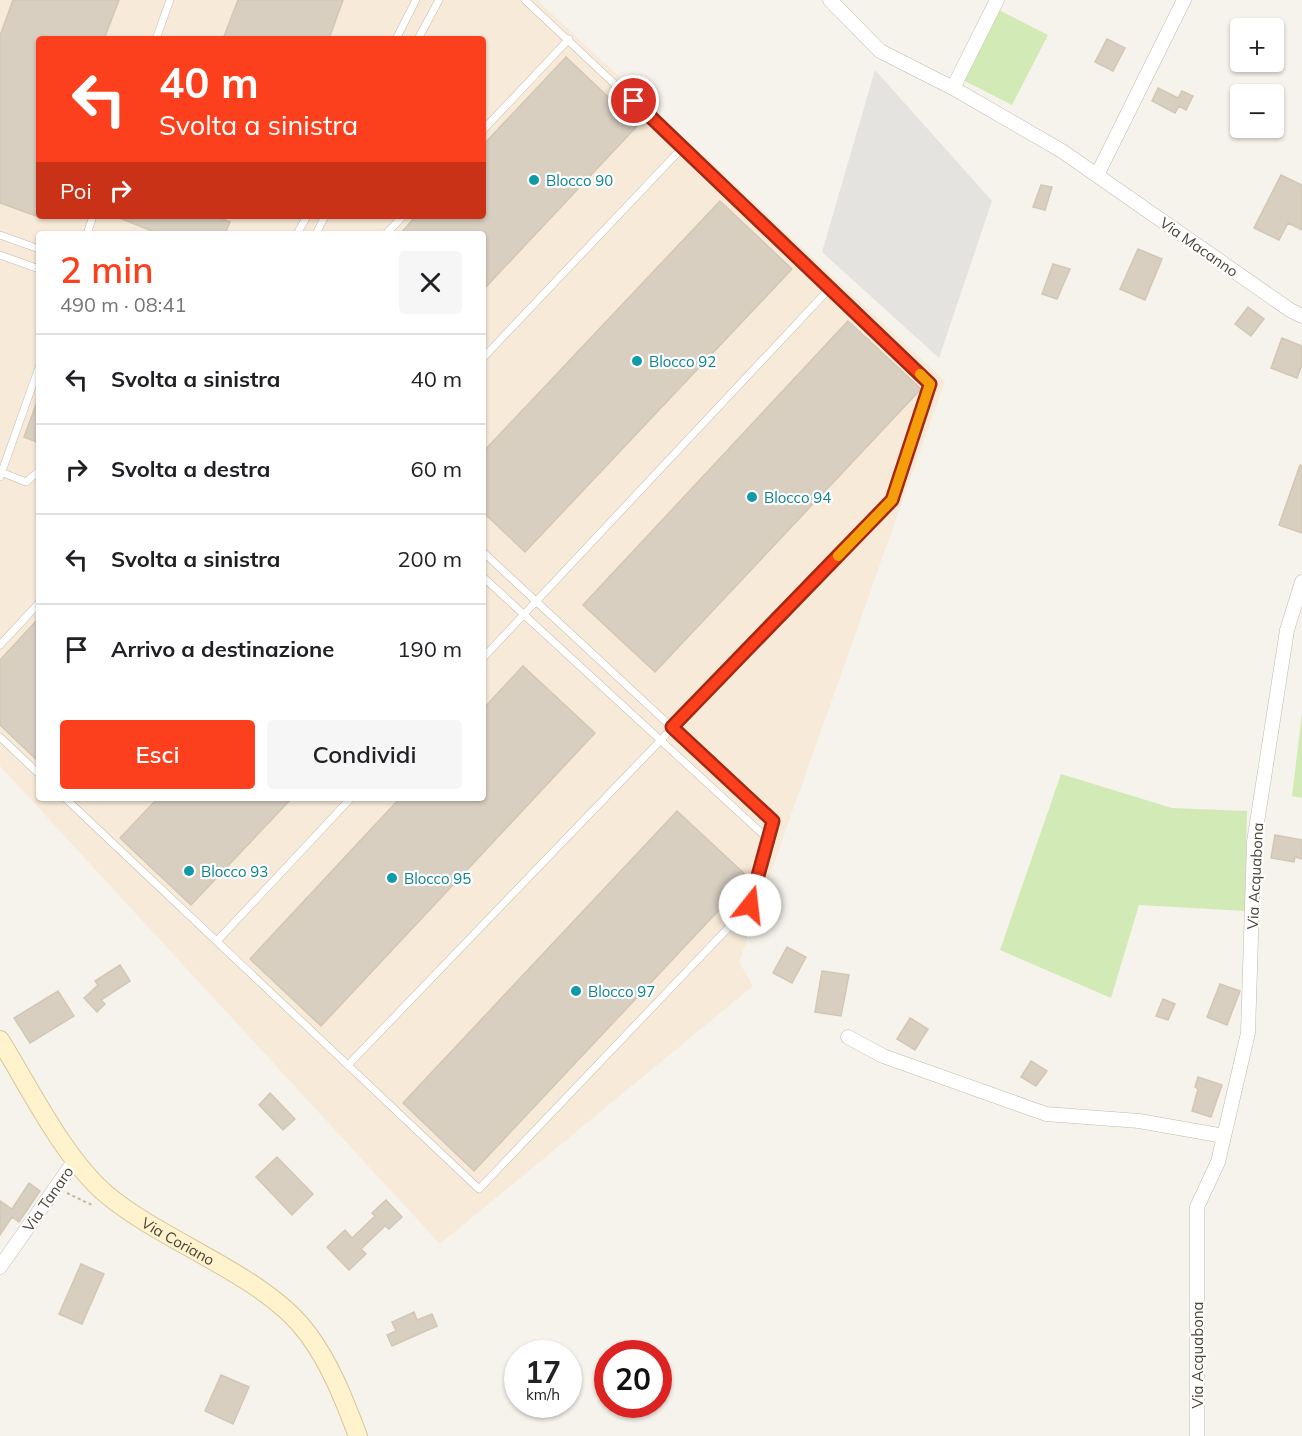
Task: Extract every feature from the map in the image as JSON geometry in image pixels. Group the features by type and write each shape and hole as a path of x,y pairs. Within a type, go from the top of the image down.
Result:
{"main road":[{"name":"Via Coriano","path":"0,1040 75,1160 104,1192 140,1220 264,1292 307,1332 337,1381 358,1436"}],"street":[{"name":"Via Macanno","path":"831,0 880,51 953,88 1062,151 1290,310 1302,316"},
{"path":"953,88 997,0"},
{"path":"1097,176 1184,0"},
{"name":"Via Acquabona","path":"1197,1436 1197,1207 1218,1162 1248,1033 1254,842 1287,630 1302,582"},
{"path":"848,1036 883,1056 1047,1114 1139,1121 1224,1136"},
{"name":"Via Tanaro","path":"0,1266 75,1160"}],"lane":[{"path":"157,36 170,0"},
{"path":"398,36 416,0"},
{"path":"420,36 439,0"},
{"path":"348,1065 892,500 930,384 831,287 525,0"},
{"path":"486,127 568,39"},
{"path":"486,355 682,147"},
{"path":"389,231 400,219"},
{"path":"0,235 36,248"},
{"path":"0,255 36,268"},
{"path":"486,655 831,287"},
{"path":"36,376 1,475 26,483 36,474"},
{"path":"69,801 479,1189 750,905 773,821 486,555"},
{"path":"486,580 768,839"},
{"path":"0,645 36,606"},
{"path":"0,737 36,771"},
{"path":"217,941 348,801"}],"shaded area":[{"path":"0,0 537,0 945,381 739,962 753,986 440,1244 0,766"},
{"path":"875,70 992,201 939,358 822,252"}],"green space":[{"path":"999,10 1048,35 1012,105 963,80"},
{"path":"1302,713 1302,798 1292,796"},
{"path":"1061,774 1172,808 1247,811 1245,911 1139,905 1111,998 1000,950"}],"building":[{"path":"13,0 119,0 105,36 36,36 36,216 0,203 0,36"},
{"path":"238,0 343,0 330,36 224,36"},
{"path":"1107,39 1125,48 1113,71 1095,62"},
{"name":"Blocco 90","path":"566,57 638,125 486,287 486,231 403,231 413,219 486,219 486,142"},
{"path":"1158,88 1178,98 1182,91 1193,96 1186,110 1179,106 1175,113 1152,101"},
{"path":"1281,175 1302,185 1302,230 1288,223 1279,240 1254,228"},
{"path":"1041,185 1052,187 1045,210 1033,207"},
{"name":"Blocco 92","path":"720,201 792,269 525,552 486,515 486,449"},
{"path":"122,219 222,219 230,222 226,231 152,231"},
{"path":"1138,249 1162,259 1145,300 1120,289"},
{"path":"1053,264 1070,269 1057,299 1042,294"},
{"path":"1248,307 1264,319 1251,336 1235,324"},
{"name":"Blocco 94","path":"848,321 921,389 655,672 583,605"},
{"path":"1282,338 1302,346 1302,365 1297,378 1271,368"},
{"path":"36,404 36,442 24,437"},
{"path":"1300,465 1302,466 1302,533 1279,525"},
{"path":"36,621 36,759 0,725 0,660"},
{"name":"Blocco 95","path":"523,666 595,733 321,1026 250,959 397,801 486,801 486,706"},
{"name":"Blocco 93","path":"155,801 289,801 191,905 120,838"},
{"name":"Blocco 97","path":"677,811 749,878 474,1171 403,1103"},
{"path":"1275,835 1302,840 1302,859 1295,857 1294,862 1271,858"},
{"path":"787,947 806,957 792,983 773,973"},
{"path":"120,965 130,981 101,1000 105,1004 97,1012 84,998 98,985 95,981"},
{"path":"822,971 849,975 841,1016 815,1012"},
{"path":"1220,984 1240,991 1227,1025 1207,1017"},
{"path":"58,991 74,1016 30,1043 14,1018"},
{"path":"1163,999 1175,1004 1168,1020 1156,1016"},
{"path":"910,1018 928,1029 915,1050 897,1039"},
{"path":"1031,1061 1047,1071 1036,1086 1021,1077"},
{"path":"1198,1077 1222,1085 1211,1117 1192,1111 1198,1089 1195,1087"},
{"path":"270,1093 295,1119 283,1130 259,1105"},
{"path":"277,1157 313,1194 292,1215 256,1177"},
{"path":"29,1183 40,1191 19,1222 12,1217 0,1235 0,1201 12,1209"},
{"path":"386,1200 402,1217 389,1229 385,1226 361,1249 366,1254 349,1270 327,1247 345,1230 352,1238 375,1216 372,1213"},
{"path":"81,1264 104,1274 82,1324 59,1314"},
{"path":"414,1312 417,1320 432,1314 437,1326 392,1346 387,1335 396,1331 392,1322"},
{"path":"221,1375 249,1387 233,1424 205,1411"}],"slow traffic":[{"path":"838,556 892,500 930,384 920,374"}],"place":[{"name":"Blocco 90","path":"534,180"},
{"name":"Blocco 92","path":"637,361"},
{"name":"Blocco 94","path":"752,497"},
{"name":"Blocco 93","path":"189,871"},
{"name":"Blocco 95","path":"392,878"},
{"name":"Blocco 97","path":"576,991"}],"route":[{"path":"634,101 930,384 892,500 672,727 773,821 750,905"}]}
